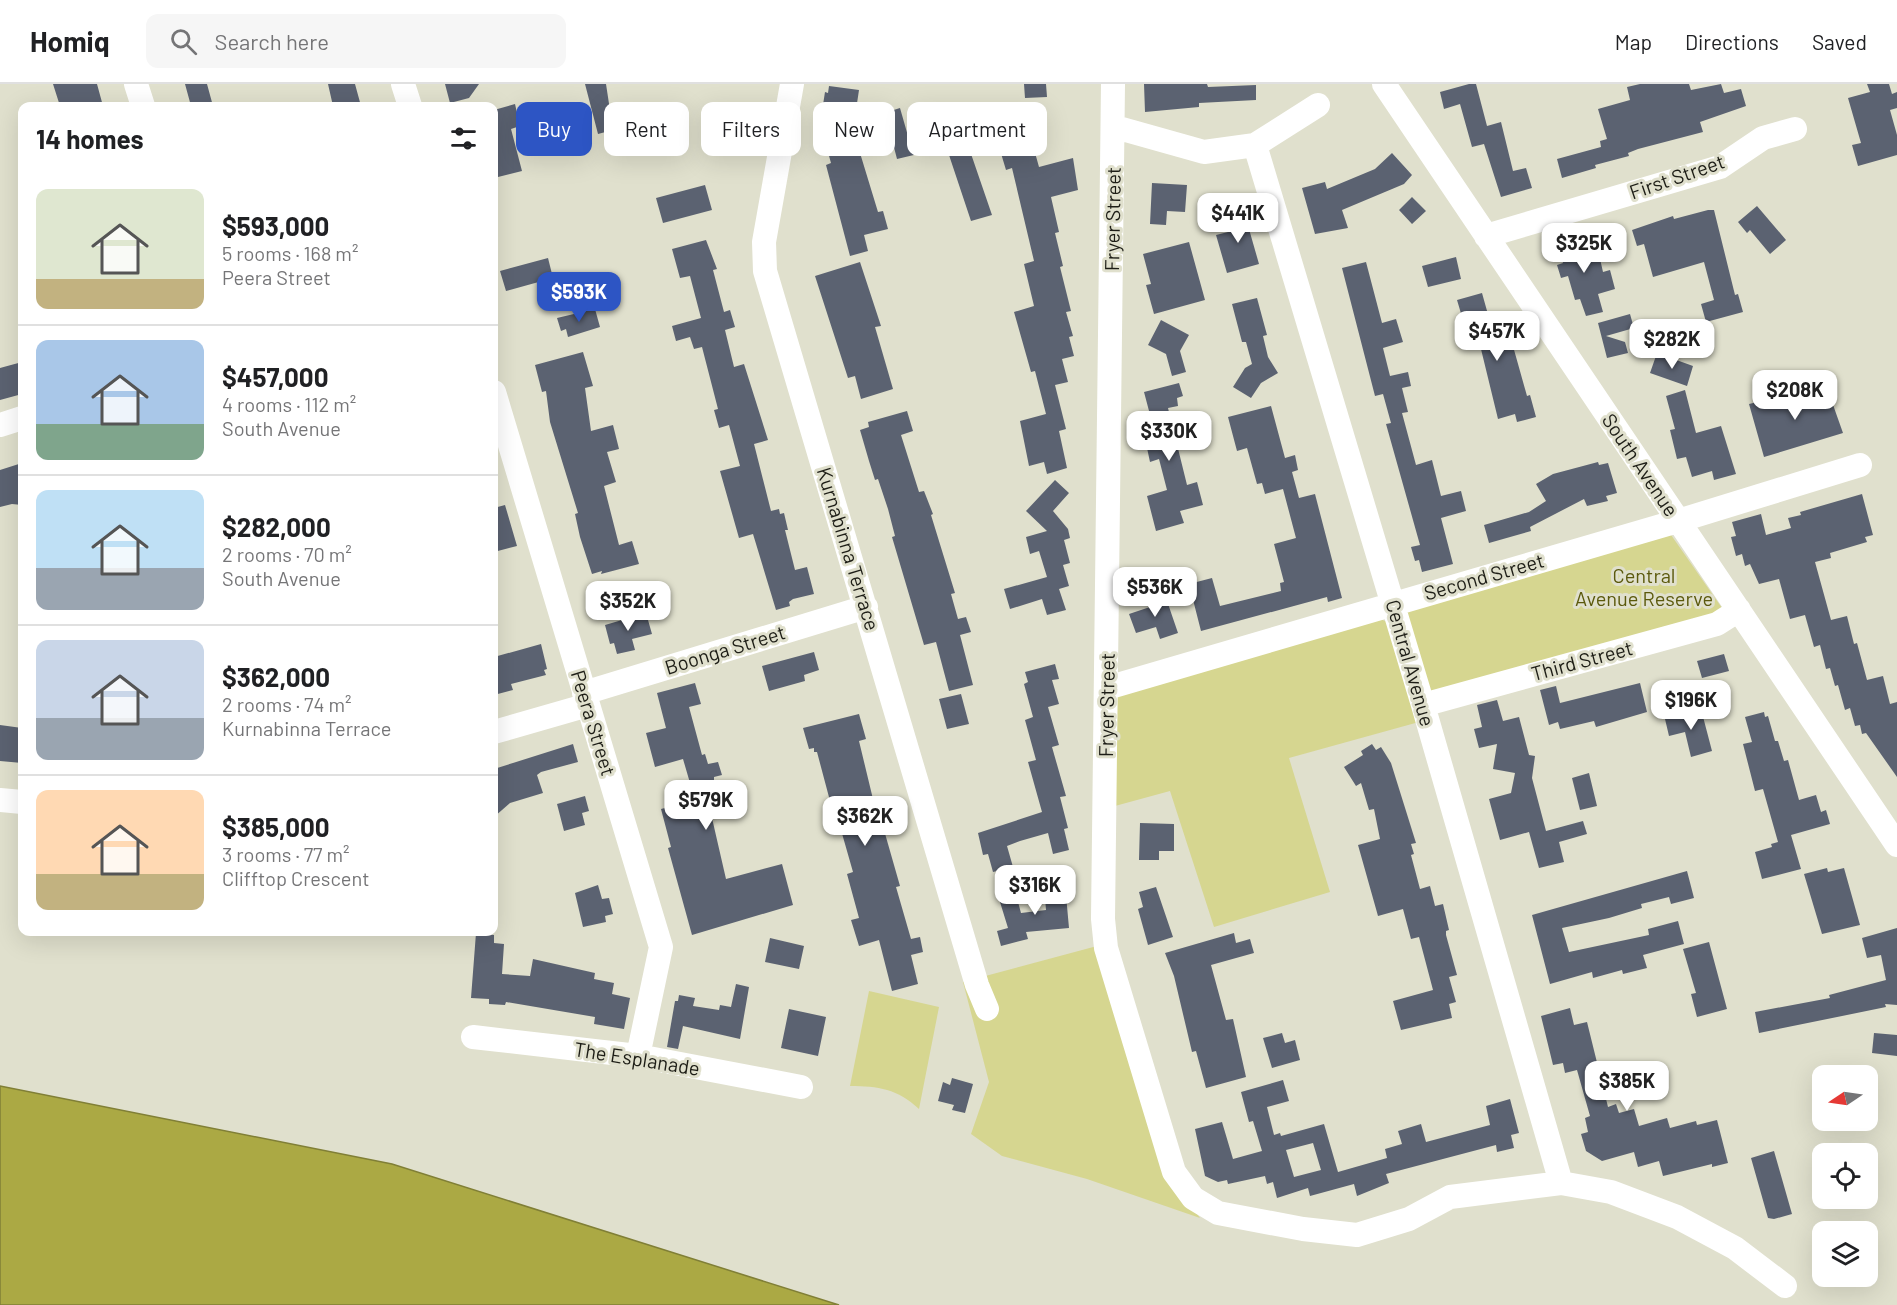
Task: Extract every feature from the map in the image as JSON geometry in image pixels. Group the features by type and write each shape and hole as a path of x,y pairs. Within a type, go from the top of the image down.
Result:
{"street":[{"path":"136,84 142,102"},
{"path":"403,84 409,102"},
{"name":"Kurnabinna Terrace","path":"792,84 762,256 790,364 866,607 977,985 987,1009"},
{"name":"Fryer Street","path":"1113,84 1103,919 1106,948 1174,1172 1192,1198 1218,1213 1303,1229 1357,1235 1409,1219 1450,1197 1561,1183 1611,1192 1677,1217 1735,1248 1785,1286"},
{"name":"South Avenue","path":"1384,84 1897,845"},
{"path":"1114,127 1204,152 1255,145 1318,105"},
{"name":"First Street","path":"1486,236 1720,166 1763,138 1795,129"},
{"name":"Central Avenue","path":"1255,145 1393,603 1561,1183"},
{"path":"0,425 18,419"},
{"name":"Peera Street","path":"498,421 503,458 586,699 661,947 638,1056"},
{"name":"Second Street","path":"1107,687 1678,521 1860,465"},
{"name":"Boonga Street","path":"498,731 586,699 866,607"},
{"name":"Third Street","path":"1423,705 1717,624 1739,610"},
{"path":"0,800 18,802"},
{"name":"The Esplanade","path":"472,1037 638,1056 801,1087"}],"green space":[{"name":"Central Avenue Reserve","path":"1669,532 1722,608 1708,618 1429,696 1405,609"},
{"path":"1377,618 1388,622 1419,722 1289,758 1330,892 1214,927 1170,791 1115,806 1115,695"},
{"path":"1097,946 1167,1173 1200,1218 1087,1179 1002,1156 971,1134 989,1082 963,982"},
{"path":"869,991 939,1007 919,1109 903,1097 887,1090 850,1086"}],"shaded area":[{"path":"0,1086 392,1164 839,1305 0,1305"}],"building":[{"path":"53,84 97,84 102,102 59,102"},
{"path":"185,84 207,84 212,102 190,102"},
{"path":"328,84 355,84 360,102 332,102"},
{"path":"445,84 479,84 469,98 450,102"},
{"path":"585,84 606,84 609,102 604,102 604,132 598,134 592,102 590,102"},
{"path":"1024,84 1046,84 1047,97 1025,98"},
{"path":"1144,84 1207,84 1208,87 1256,85 1256,100 1199,103 1199,107 1145,112"},
{"path":"1476,84 1487,126 1501,122 1513,171 1526,168 1532,188 1501,197 1484,144 1472,147 1460,104 1444,109 1440,92"},
{"path":"1640,84 1689,84 1691,90 1721,84 1724,93 1741,89 1746,106 1700,122 1703,132 1638,149 1628,153 1629,156 1595,165 1596,168 1562,178 1557,159 1601,147 1600,141 1607,139 1598,109 1630,100 1627,87"},
{"path":"1867,84 1889,84 1892,94 1897,92 1897,108 1890,110 1897,135 1897,155 1858,166 1852,145 1861,143 1848,98 1870,92"},
{"path":"829,86 859,90 857,102 823,102 825,92 828,93"},
{"path":"515,104 516,127 511,129 516,156 518,156 522,171 498,177 498,109"},
{"path":"900,108 907,132 907,156 910,156 897,159 895,151 895,110"},
{"path":"1392,153 1412,175 1404,184 1342,210 1348,228 1315,234 1302,188 1325,182 1327,189 1375,169"},
{"path":"829,156 861,156 878,212 883,211 888,229 864,235 868,251 850,256 826,165 831,163"},
{"path":"949,156 972,156 992,215 971,221"},
{"path":"1002,156 1036,156 1039,167 1073,158 1078,190 1051,197 1059,232 1055,233 1063,266 1060,267 1071,311 1066,312 1073,336 1069,337 1074,356 1062,359 1068,382 1055,385 1066,429 1059,431 1067,468 1047,474 1044,462 1029,466 1020,421 1046,414 1035,371 1031,372 1014,312 1034,306 1024,264 1034,261 1012,168 1006,170"},
{"path":"1152,183 1187,185 1185,212 1167,211 1166,225 1150,224"},
{"path":"705,185 712,210 663,223 656,198"},
{"path":"1412,197 1426,211 1412,224 1399,210"},
{"path":"1757,206 1786,240 1770,254 1750,230 1747,233 1738,222"},
{"path":"1243,208 1259,264 1227,273 1216,235 1240,229 1231,228 1227,212"},
{"path":"1714,210 1735,295 1738,294 1743,312 1706,322 1701,304 1714,300 1704,262 1653,277 1644,244 1637,246 1632,230 1673,216 1674,219"},
{"path":"1572,233 1574,241 1579,239 1583,254 1598,250 1603,272 1610,270 1615,289 1598,294 1603,312 1586,316 1580,299 1575,300 1568,276 1561,278 1557,265 1563,263 1556,237"},
{"path":"706,240 717,269 713,270 724,312 730,310 735,327 725,330 734,367 744,364 768,440 754,444 771,511 779,509 780,514 784,513 788,530 785,530 795,570 807,567 814,594 793,599 789,602 790,606 776,610 753,534 739,538 720,471 740,466 729,425 719,428 714,410 718,409 702,347 694,349 690,337 676,341 672,326 701,318 690,276 680,278 672,249"},
{"path":"1189,242 1205,300 1154,314 1146,285 1151,284 1143,254"},
{"path":"1456,257 1461,279 1428,287 1422,266"},
{"path":"548,258 553,278 506,291 500,271"},
{"path":"860,262 881,326 875,327 893,389 861,399 855,376 848,378 815,276"},
{"path":"1366,262 1382,323 1396,319 1403,342 1383,348 1390,376 1408,372 1411,386 1402,388 1408,412 1402,413 1416,465 1432,460 1441,496 1461,491 1466,511 1441,518 1453,564 1422,572 1419,560 1415,561 1411,547 1420,545 1386,424 1391,423 1383,394 1375,396 1342,268"},
{"path":"1482,293 1496,343 1511,339 1527,396 1530,395 1536,417 1517,422 1515,414 1498,419 1480,345 1471,347 1457,300"},
{"path":"1257,298 1267,335 1263,336 1268,357 1278,373 1261,383 1251,398 1233,387 1245,368 1252,364 1246,342 1242,342 1232,304"},
{"path":"595,309 600,327 568,337 566,329 561,331 557,318"},
{"path":"1630,314 1634,328 1606,336 1625,342 1628,353 1607,358 1598,323"},
{"path":"1161,320 1189,335 1180,351 1186,372 1172,376 1166,354 1148,345"},
{"path":"583,352 593,386 585,388 591,431 613,425 619,449 607,452 616,482 604,486 619,545 632,541 639,564 601,574 602,571 592,574 580,537 575,514 578,513 550,422 546,391 542,392 535,365"},
{"path":"1657,353 1693,366 1687,386 1650,373"},
{"path":"18,363 18,395 0,400 0,368"},
{"path":"1179,383 1183,396 1177,398 1178,406 1168,408 1187,485 1197,482 1203,505 1180,511 1184,523 1156,531 1147,496 1167,490 1159,459 1150,462 1147,448 1158,445 1144,392"},
{"path":"1826,385 1843,433 1764,457 1749,404 1792,394 1793,397"},
{"path":"1685,390 1696,433 1721,426 1736,474 1714,480 1712,471 1692,477 1686,457 1677,459 1670,430 1675,429 1666,396"},
{"path":"1271,406 1285,458 1295,455 1298,470 1292,472 1299,498 1315,494 1342,598 1328,602 1327,597 1201,631 1189,584 1212,578 1220,606 1281,591 1280,583 1284,582 1274,544 1296,538 1283,489 1265,494 1262,483 1257,484 1247,448 1237,451 1228,417"},
{"path":"907,411 913,431 901,435 919,492 924,491 933,514 931,515 955,593 951,594 958,619 966,617 971,632 960,635 973,685 949,691 936,642 924,645 892,537 895,536 888,509 878,479 875,480 860,430 869,427 868,422"},
{"path":"1598,462 1599,465 1608,463 1617,493 1606,496 1608,501 1587,506 1584,499 1530,527 1531,531 1489,543 1484,525 1529,512 1546,501 1536,484 1553,474"},
{"path":"18,464 18,505 0,507 0,470"},
{"path":"1055,480 1069,493 1053,511 1068,529 1070,538 1064,540 1070,563 1063,565 1069,586 1059,589 1066,610 1047,615 1042,599 1010,609 1004,589 1047,577 1039,551 1030,554 1026,537 1047,531 1026,511"},
{"path":"1862,494 1873,535 1865,537 1867,542 1830,553 1831,558 1815,562 1831,620 1847,616 1867,680 1883,676 1890,704 1897,702 1897,777 1866,733 1862,734 1860,725 1855,726 1850,708 1845,710 1838,685 1835,686 1830,668 1826,669 1820,645 1814,647 1805,615 1790,619 1779,579 1759,584 1750,564 1745,566 1742,554 1736,556 1731,537 1736,536 1732,522 1761,514 1766,535 1791,528 1788,518 1801,515 1800,512"},
{"path":"505,505 517,546 498,551 498,507"},
{"path":"600,585 643,590 641,607 598,602"},
{"path":"1165,595 1178,633 1160,639 1156,627 1136,633 1129,614 1150,607 1148,601"},
{"path":"646,613 652,634 632,639 635,650 617,654 614,643 610,644 605,625"},
{"path":"541,644 547,669 544,670 546,675 511,684 513,690 498,694 498,656"},
{"path":"814,652 819,670 804,675 805,681 769,691 762,666"},
{"path":"1724,654 1729,671 1702,678 1697,661"},
{"path":"1055,664 1059,679 1052,680 1059,704 1048,707 1059,745 1052,747 1066,796 1060,797 1068,828 1064,829 1069,850 1053,854 1048,833 1020,841 1007,846 1013,867 993,872 988,854 983,855 978,833 1042,812 1028,762 1036,760 1025,720 1033,717 1024,684 1028,682 1025,672"},
{"path":"695,683 701,704 689,707 702,755 705,754 708,764 718,762 722,775 714,777 714,790 706,792 726,879 782,864 793,905 692,935 668,848 671,847 661,809 695,800 683,759 655,767 646,733 666,728 657,693"},
{"path":"1640,683 1647,712 1596,727 1594,721 1560,729 1558,722 1549,725 1540,690 1556,686 1560,703"},
{"path":"961,694 969,724 947,729 939,699"},
{"path":"1497,700 1503,721 1519,717 1529,755 1535,756 1532,778 1546,831 1583,821 1587,834 1559,842 1564,862 1539,868 1529,832 1500,840 1489,799 1511,793 1515,773 1493,769 1497,744 1479,748 1474,729 1482,727 1477,705"},
{"path":"1701,709 1712,751 1691,757 1685,732 1669,736 1665,719"},
{"path":"1764,712 1765,717 1768,716 1784,761 1788,760 1799,800 1816,795 1821,812 1826,810 1830,824 1791,835 1801,869 1762,879 1755,852 1772,847 1771,844 1778,842 1763,789 1755,791 1743,744 1752,742 1745,717"},
{"path":"859,714 866,739 859,741 879,824 882,823 900,886 896,887 911,939 920,937 923,952 911,955 918,984 892,991 879,940 859,946 851,920 859,918 847,874 853,872 841,830 838,831 817,752 814,752 814,748 809,749 803,728"},
{"path":"0,725 18,727 18,763 0,761"},
{"path":"573,744 578,762 541,772 537,775 543,793 510,803 498,814 498,768"},
{"path":"1372,744 1376,750 1381,747 1391,763 1416,843 1411,844 1414,854 1411,855 1420,889 1430,886 1435,906 1443,904 1449,930 1446,931 1446,935 1457,975 1449,977 1456,1002 1449,1004 1452,1018 1401,1030 1393,1001 1433,990 1419,937 1411,939 1403,909 1378,916 1358,845 1380,839 1374,809 1369,810 1361,783 1356,786 1344,767 1363,755 1361,751"},
{"path":"1589,773 1597,806 1580,810 1572,778"},
{"path":"585,796 589,811 582,813 585,825 564,831 557,804"},
{"path":"1140,823 1174,824 1174,851 1159,851 1159,860 1139,860"},
{"path":"1827,868 1828,872 1844,868 1860,925 1822,934 1804,874"},
{"path":"1687,871 1694,898 1671,904 1669,897 1641,904 1642,908 1609,918 1562,928 1569,952 1649,935 1648,929 1678,921 1684,944 1643,955 1647,968 1623,974 1622,970 1593,978 1592,972 1550,984 1532,915"},
{"path":"1065,884 1069,928 1026,932 1028,939 1001,946 997,931 1008,928 1000,902 1013,899 1014,903 1018,902 1021,913 1046,910 1044,886"},
{"path":"598,885 602,899 609,898 613,914 605,916 606,922 583,927 575,893"},
{"path":"1156,887 1173,937 1148,945 1138,909 1143,907 1139,892"},
{"path":"1897,928 1897,1005 1885,1004 1886,1007 1759,1033 1755,1012 1830,998 1829,995 1886,980 1881,955 1867,958 1862,938"},
{"path":"1234,933 1236,943 1250,939 1254,953 1211,965 1226,1020 1233,1019 1246,1077 1206,1088 1196,1051 1192,1052 1174,976 1165,953"},
{"path":"476,936 494,936 494,943 504,944 502,974 530,976 533,959 595,973 594,979 614,983 612,994 630,998 624,1029 594,1024 595,1017 506,1002 505,1005 489,1004 489,999 471,998"},
{"path":"770,938 804,946 799,969 765,962"},
{"path":"1709,942 1727,1009 1697,1017 1691,994 1696,993 1683,949"},
{"path":"736,984 749,987 740,1039 683,1026 678,1049 667,1047 675,1001 678,1001 679,995 695,998 693,1006 719,1010 720,1005 731,1007"},
{"path":"1570,1008 1574,1025 1587,1022 1608,1107 1616,1104 1619,1113 1634,1109 1639,1126 1667,1118 1670,1128 1696,1121 1697,1125 1717,1120 1728,1163 1712,1167 1712,1164 1663,1176 1659,1161 1638,1167 1634,1152 1602,1161 1586,1151 1581,1134 1588,1132 1585,1118 1590,1116 1577,1070 1565,1073 1563,1063 1553,1065 1541,1016"},
{"path":"789,1009 826,1017 818,1056 781,1048"},
{"path":"1282,1033 1285,1043 1295,1040 1300,1060 1272,1068 1263,1038"},
{"path":"1874,1033 1897,1035 1897,1056 1872,1053"},
{"path":"952,1078 973,1084 965,1113 952,1110 954,1105 938,1101 943,1082 950,1085"},
{"path":"1283,1080 1289,1101 1267,1107 1274,1135 1280,1133 1281,1136 1324,1124 1338,1172 1387,1158 1385,1149 1402,1144 1398,1131 1421,1124 1426,1142 1490,1125 1486,1106 1510,1099 1519,1133 1511,1135 1514,1148 1497,1152 1496,1145 1386,1174 1389,1183 1357,1196 1354,1184 1310,1196 1308,1188 1277,1198 1273,1182 1267,1184 1265,1176 1228,1184 1227,1180 1218,1182 1205,1176 1195,1129 1222,1122 1233,1159 1262,1151 1253,1121 1249,1122 1241,1092","holes":["1313,1143 1321,1170 1294,1177 1286,1150"]},
{"path":"1774,1151 1792,1214 1774,1219 1768,1218 1751,1158"}]}
